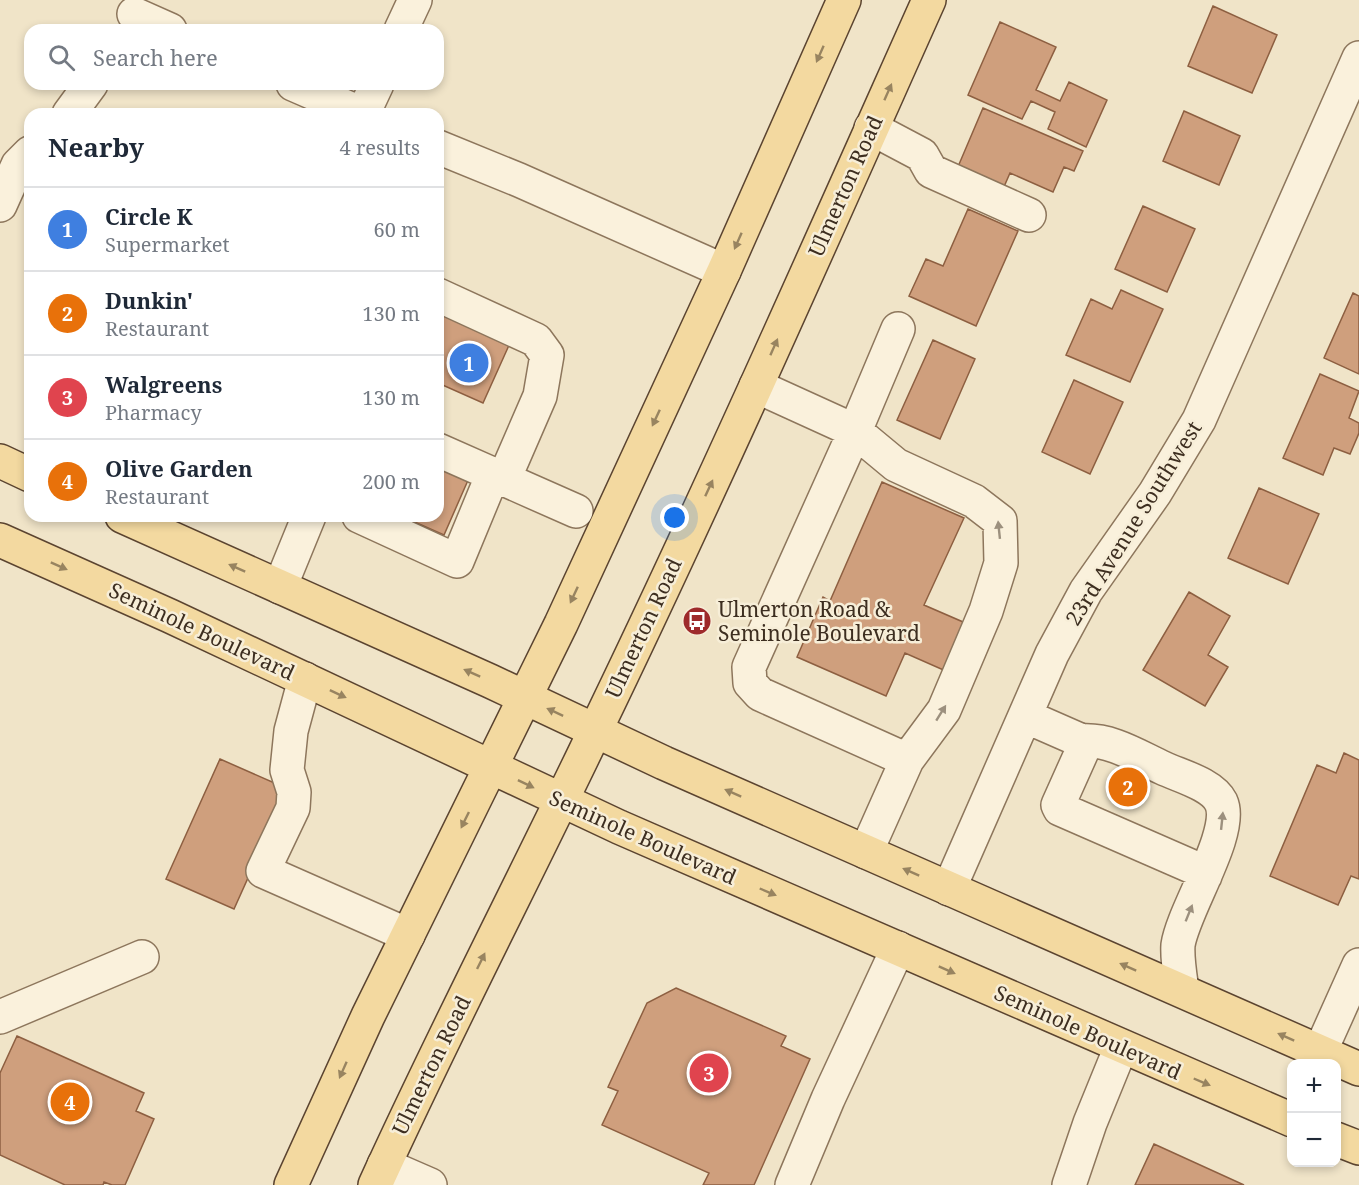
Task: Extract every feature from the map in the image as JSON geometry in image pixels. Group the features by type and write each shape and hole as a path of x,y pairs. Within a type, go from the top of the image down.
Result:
{"main road":[{"path":"291,1185 408,935 525,698 724,271 844,0"},
{"name":"Ulmerton Road","path":"380,1175 595,731 756,386 929,0"},
{"path":"0,462 24,472"},
{"path":"135,522 595,731 1359,1069"},
{"name":"Seminole Boulevard","path":"2,541 306,679 560,801 1287,1118"},
{"path":"1341,1141 1359,1148"}],"street":[{"path":"404,24 415,0"},
{"path":"134,15 156,24"},
{"name":"23rd Avenue Southwest","path":"949,889 1052,654 1086,591 1155,493 1199,420 1359,58"},
{"path":"73,108 87,90"},
{"path":"307,90 349,108"},
{"path":"366,108 374,90"},
{"path":"871,128 922,156 931,171 1029,215"},
{"path":"444,149 519,180 724,271"},
{"path":"0,205 18,165 24,159"},
{"path":"372,522 457,561 540,396 547,355 536,340 444,298"},
{"path":"898,329 855,431 748,667 750,683 759,694 907,760"},
{"path":"756,386 855,431 896,465 974,501 1000,521 1001,562 986,611 944,710 907,760 866,852"},
{"path":"444,453 576,511"},
{"path":"280,587 307,522"},
{"path":"306,679 291,731 287,770 294,792 293,808 262,871 408,935"},
{"path":"1025,716 1082,741 1102,741 1215,794 1221,801 1223,822 1178,945 1182,990"},
{"path":"1082,741 1084,747 1058,805 1060,809 1202,871 1204,876"},
{"path":"792,1185 828,1099 898,948"},
{"path":"0,1017 142,957"},
{"path":"1320,1052 1359,965"},
{"path":"1069,1185 1090,1123 1121,1047"},
{"path":"380,1175 430,1185"}],"building":[{"path":"1213,6 1277,35 1252,93 1188,66"},
{"path":"1000,22 1056,47 1036,90 1060,101 1069,82 1107,100 1086,147 1048,129 1055,112 1031,101 1022,119 968,95"},
{"path":"983,108 1083,151 1074,171 1064,167 1053,192 1010,173 1003,189 957,169"},
{"path":"1184,111 1240,136 1219,185 1163,161"},
{"path":"1143,206 1195,229 1167,292 1115,269"},
{"path":"968,209 1018,231 976,326 909,296 926,259 943,266"},
{"path":"1121,290 1163,309 1130,382 1066,355 1091,299 1112,309"},
{"path":"1353,293 1359,296 1359,374 1324,358"},
{"path":"444,314 510,343 483,403 444,386"},
{"path":"933,340 975,359 940,439 897,420"},
{"path":"1320,374 1359,391 1349,418 1359,423 1359,433 1350,454 1334,448 1323,475 1283,458"},
{"path":"1074,380 1123,402 1090,474 1042,452"},
{"path":"444,467 469,478 444,535 415,522 444,522"},
{"path":"882,482 964,518 924,605 970,625 948,672 905,653 886,696 797,657 823,597 830,601"},
{"path":"1259,488 1319,514 1288,584 1228,558"},
{"path":"1189,592 1230,616 1208,655 1228,667 1205,706 1143,670"},
{"path":"1344,753 1359,760 1359,879 1351,876 1338,905 1270,876 1317,765 1336,773"},
{"path":"220,759 288,789 234,909 166,879"},
{"path":"676,988 786,1036 781,1046 810,1059 754,1185 703,1185 709,1173 602,1125 618,1091 608,1087 647,1003"},
{"path":"17,1036 144,1093 136,1111 154,1119 125,1185 112,1185 104,1182 103,1185 65,1185 0,1155 0,1073"},
{"path":"1154,1144 1244,1185 1135,1185"}],"place":[{"name":"Circle K","path":"469,363"},
{"name":"Ulmerton Road & Seminole Boulevard","path":"697,621"},
{"name":"Dunkin'","path":"1128,787"},
{"name":"Walgreens","path":"709,1073"},
{"name":"Olive Garden","path":"70,1102"}]}
